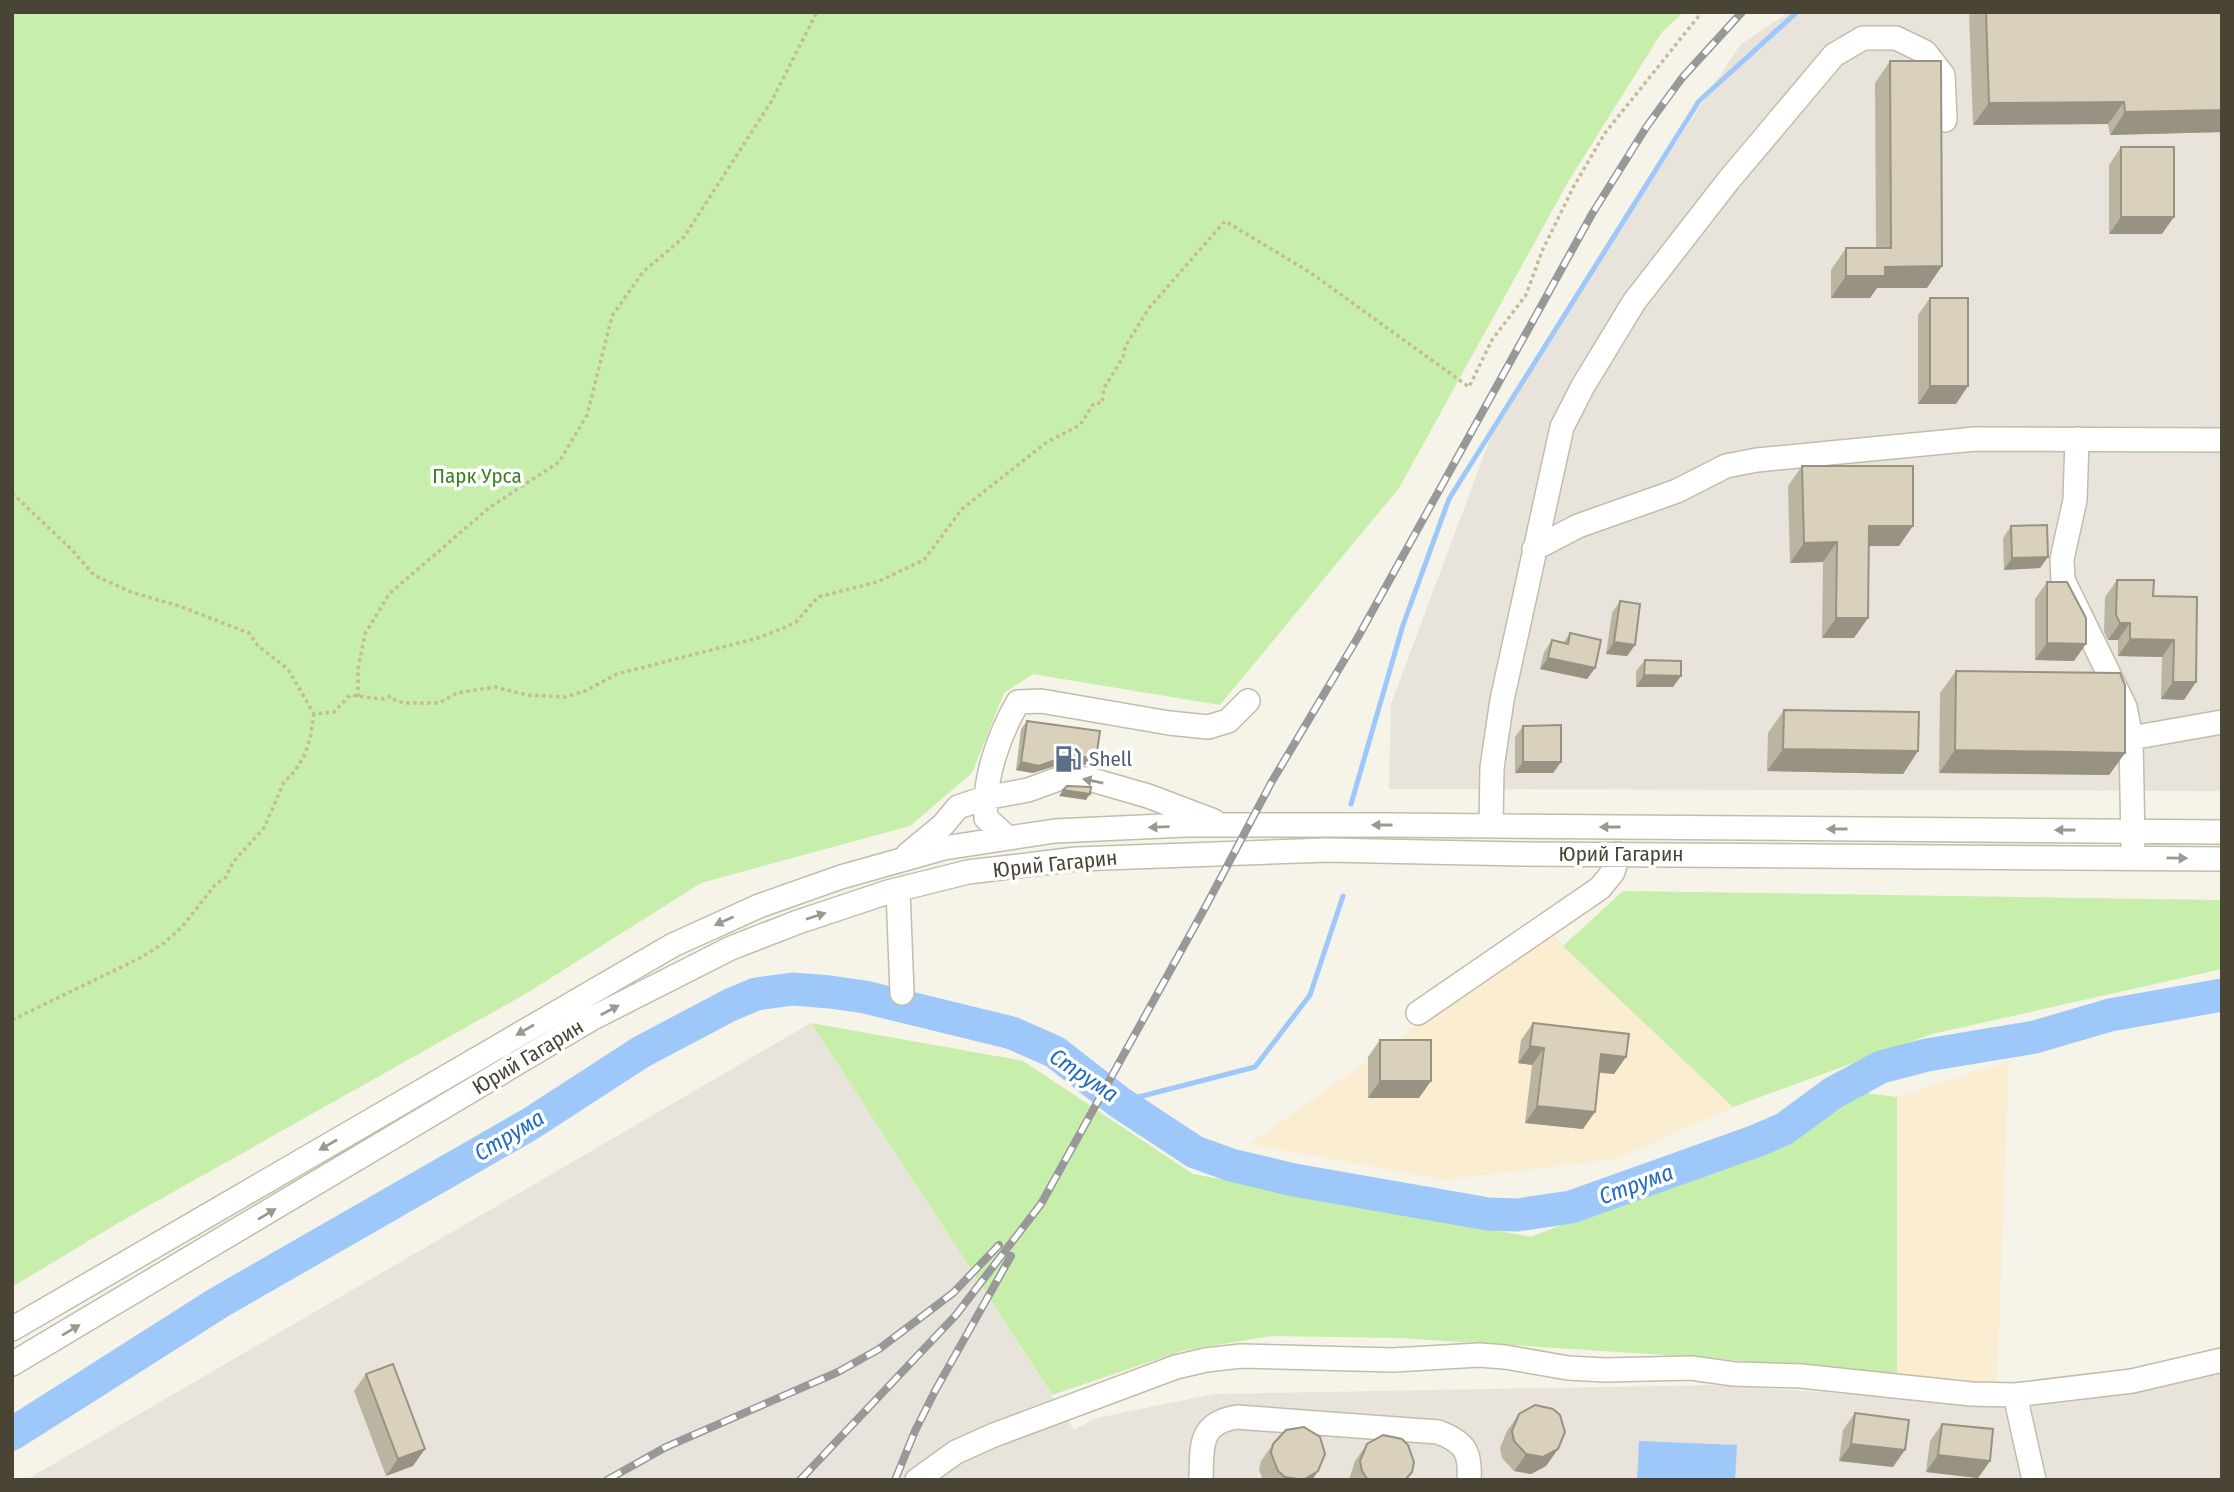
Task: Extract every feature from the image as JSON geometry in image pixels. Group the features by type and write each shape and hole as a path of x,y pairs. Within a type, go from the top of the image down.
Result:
{"street":[{"path":"1491,826 1492,768 1502,700 1562,426 1589,375 1643,291 1728,181 1834,54 1863,38 1896,38 1925,52 1943,75 1945,120"},
{"path":"1534,549 1578,526 1677,491 1726,466 1747,462 1975,439 2222,440"},
{"path":"2077,439 2075,499 2062,559 2063,580 2125,707 2131,738 2133,858"},
{"path":"1008,838 986,818 985,799 1006,722 1018,702 1041,701 1208,727 1228,721 1248,701"},
{"path":"2131,738 2222,722"},
{"path":"900,860 943,825 958,807 1028,790 1061,778 1089,779 1171,804 1227,826"},
{"name":"Юрий Гагарин","path":"12,1329 673,945 758,906 841,877 944,848 1055,831 1227,826 2222,832"},
{"name":"Юрий Гагарин","path":"12,1364 591,1019 731,948 798,922 898,890 968,872 1076,859 1326,850 2222,859"},
{"path":"1418,1013 1600,888 1613,872 1618,854"},
{"path":"898,890 902,993"},
{"path":"918,1480 956,1452 994,1435 1176,1367 1241,1356 1393,1360 1479,1355 1605,1370 1691,1368 1734,1374 1801,1376 1971,1394 2015,1395 2132,1381 2222,1360"},
{"path":"2015,1395 2028,1474"},
{"path":"1201,1480 1204,1440 1209,1428 1220,1420 1237,1417 1438,1432 1455,1438 1464,1448 1470,1461 1469,1480"}],"path":[{"path":"358,697 358,669 365,634 389,593 490,507 559,462 587,415 612,316 643,272 684,237 771,102 817,12"},
{"path":"314,714 334,712 350,695 382,699 391,695 396,701 406,704 439,703 457,692 495,687 527,695 565,697 585,691 617,674 758,638 796,622 818,597 877,582 924,559 962,509 1047,442 1080,425 1094,403 1102,402 1104,388 1149,308 1225,221 1311,274 1469,387 1492,340 1526,295 1542,251 1574,186 1605,133 1702,12"},
{"path":"12,493 72,550 94,575 131,592 179,606 249,634 258,646 288,669 314,714 305,754 295,771 284,782 264,828 233,862 226,877 215,885 182,927 164,943 140,958 12,1020"}],"shaded area":[{"path":"1789,12 2222,12 2222,791 1389,789 1391,704 1499,415 1740,45"},
{"path":"1549,932 1733,1107 1617,1159 1445,1180 1250,1144"},
{"path":"811,1023 1074,1430 1097,1418 1214,1394 1713,1385 2011,1405 2222,1365 2222,1480 26,1480"},
{"path":"2009,1061 1997,1384 1897,1375 1897,1097"}],"green space":[{"name":"Парк Урса","path":"12,12 1684,12 1662,32 1568,182 1399,488 1220,705 1033,674 1004,693 972,773 910,826 701,883 527,993 118,1223 12,1287"},
{"path":"1623,891 2222,900 2222,969 1932,1034 1733,1107 1563,946"},
{"path":"811,1023 1023,1061 1193,1174 1531,1237 1803,1129 1858,1092 1897,1097 1897,1375 1698,1357 1398,1338 1271,1336 1182,1351 1052,1395"}],"water":[{"path":"1639,1441 1737,1445 1735,1480 1637,1480"}],"building":[{"path":"1986,12 2222,12 2222,110 2125,112 2124,102 1989,103"},
{"path":"1890,61 1941,61 1942,266 1885,267 1885,276 1846,276 1846,248 1891,248"},
{"path":"2121,147 2174,147 2174,217 2121,217"},
{"path":"1930,298 1968,298 1968,386 1930,386"},
{"path":"1802,466 1913,466 1913,526 1869,526 1868,618 1836,618 1837,542 1804,543"},
{"path":"2047,525 2048,557 2012,558 2011,526"},
{"path":"2117,580 2154,580 2153,596 2197,597 2196,682 2173,682 2174,640 2130,639 2130,623 2120,623 2116,615"},
{"path":"2047,582 2067,582 2086,618 2086,644 2047,643"},
{"path":"1620,601 1640,604 1635,645 1614,642"},
{"path":"1570,633 1601,640 1595,668 1548,658 1552,640 1568,644"},
{"path":"1645,660 1681,661 1681,676 1644,675"},
{"path":"1956,671 2120,673 2125,685 2125,753 1955,750"},
{"path":"1784,710 1919,712 1918,751 1783,749"},
{"path":"1027,721 1100,731 1096,758 1066,756 1039,766 1021,762"},
{"path":"1561,725 1561,762 1523,762 1523,726"},
{"path":"1067,786 1091,787 1090,794 1063,790"},
{"path":"1533,1023 1629,1034 1626,1057 1601,1054 1595,1112 1537,1106 1544,1048 1530,1046"},
{"path":"1380,1040 1431,1040 1431,1081 1380,1081"},
{"path":"393,1364 425,1449 398,1459 366,1374"},
{"path":"1535,1405 1553,1409 1560,1415 1565,1432 1558,1449 1543,1457 1526,1454 1514,1441 1512,1431 1519,1414"},
{"path":"1855,1413 1909,1420 1905,1450 1851,1444"},
{"path":"1942,1424 1993,1429 1990,1461 1938,1455"},
{"path":"1304,1427 1320,1437 1325,1454 1318,1471 1303,1480 1285,1477 1278,1471 1271,1453 1273,1444 1286,1430"},
{"path":"1383,1435 1402,1439 1408,1445 1414,1462 1412,1472 1405,1480 1368,1480 1362,1471 1360,1461 1367,1444"}],"waterway":[{"path":"1351,804 1403,625 1449,499 1699,101 1797,12"},
{"path":"1119,1102 1255,1067 1310,995 1343,896"},
{"name":"Струма","path":"12,1434 218,1303 530,1124 641,1052 756,994 793,989 865,997 1012,1033 1055,1052 1119,1102 1195,1152 1231,1165 1294,1180 1488,1214 1517,1215 1571,1207 1756,1141 1784,1129 1833,1093 1881,1067 1927,1055 2035,1037 2110,1015 2222,995"}],"railway":[{"path":"800,1480 956,1315 1041,1204 1271,783 1358,637 1592,214 1647,126 1682,78 1742,12"},
{"path":"607,1480 666,1447 838,1372 879,1349 953,1293 999,1245"},
{"path":"895,1480 935,1391 1011,1256"}],"place":[{"name":"Shell","path":"1068,759"}]}
